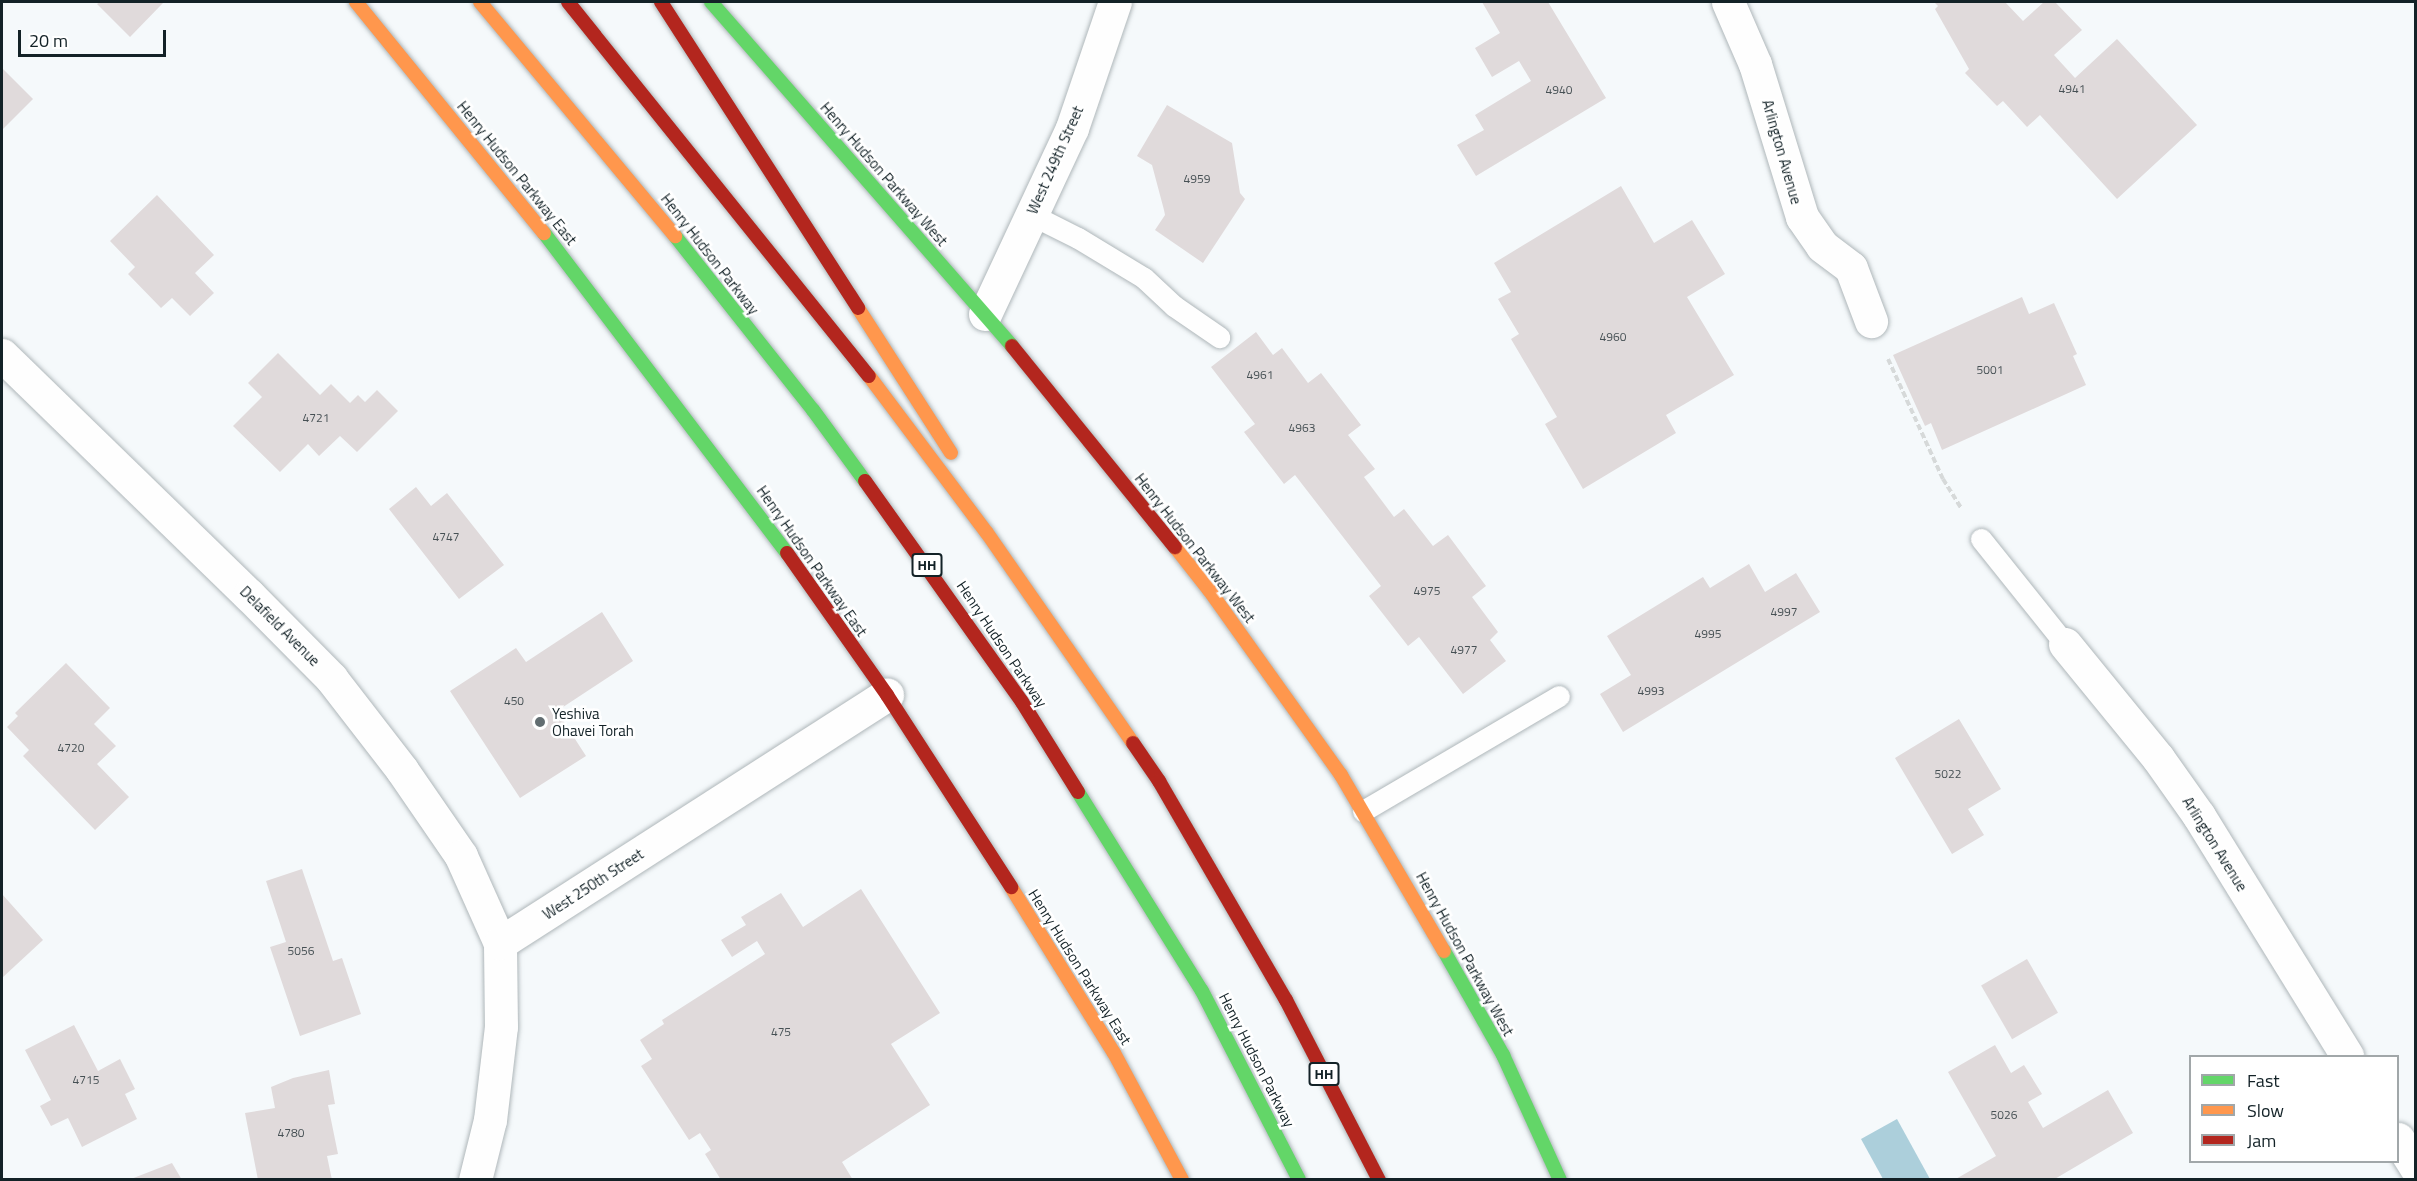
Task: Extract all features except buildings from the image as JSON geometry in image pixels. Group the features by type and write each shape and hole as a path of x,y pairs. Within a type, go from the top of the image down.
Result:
{"main road":[{"name":"Henry Hudson Parkway East","path":"356,2 605,310 761,516 886,695 1114,1053 1182,1179"},
{"name":"Henry Hudson Parkway","path":"480,2 682,245 813,410 927,565 1022,702 1196,981 1299,1179"},
{"name":"HH","path":"568,2 840,337 987,533 1159,781 1286,1000 1379,1179"},
{"path":"661,2 958,465"},
{"name":"Henry Hudson Parkway West","path":"711,2 985,314 1112,467 1209,590 1309,728 1363,811 1503,1055 1560,1179"},
{"path":"984,504 1159,781"}],"street":[{"name":"West 249th Street","path":"985,314 1072,128 1115,2"},
{"name":"Arlington Avenue","path":"1728,2 1762,84 1802,217 1822,246 1851,268 1871,321"},
{"name":"Delafield Avenue","path":"2,355 331,678 402,770 461,856 500,943"},
{"name":"Arlington Avenue","path":"2065,644 2158,758 2199,816 2346,1055"},
{"name":"West 250th Street","path":"500,943 886,695"},
{"path":"476,1179 490,1120 501,1027 500,943"},
{"path":"2399,1142 2415,1168"}],"lane":[{"path":"1032,215 1078,238 1144,278 1174,306 1219,337"},
{"path":"1981,539 2065,644"},
{"path":"1363,811 1559,696"}],"path":[{"path":"1871,321 1943,479 1981,539"}],"water":[{"path":"1897,1119 1930,1179 1883,1179 1861,1139"}],"traffic: fast":[{"path":"711,2 1012,346"},
{"path":"544,233 787,553"},
{"path":"675,236 813,410 865,481"},
{"path":"1078,792 1202,991 1299,1180"},
{"path":"1444,951 1503,1055 1560,1180"}],"traffic: slow":[{"path":"356,2 544,233"},
{"path":"480,2 675,236"},
{"path":"858,308 951,453"},
{"path":"869,376 987,533 1133,743"},
{"path":"1175,547 1209,590 1341,775 1444,951"},
{"path":"1011,887 1114,1053 1182,1180"}],"traffic: jam":[{"path":"568,2 869,376"},
{"path":"661,2 858,308"},
{"path":"1012,346 1175,547"},
{"path":"865,481 1022,702 1078,792"},
{"path":"787,553 887,695 1011,887"},
{"path":"1133,743 1159,781 1286,1000 1379,1180"}],"place":[{"name":"Yeshiva Ohavei Torah","path":"540,722"}]}
